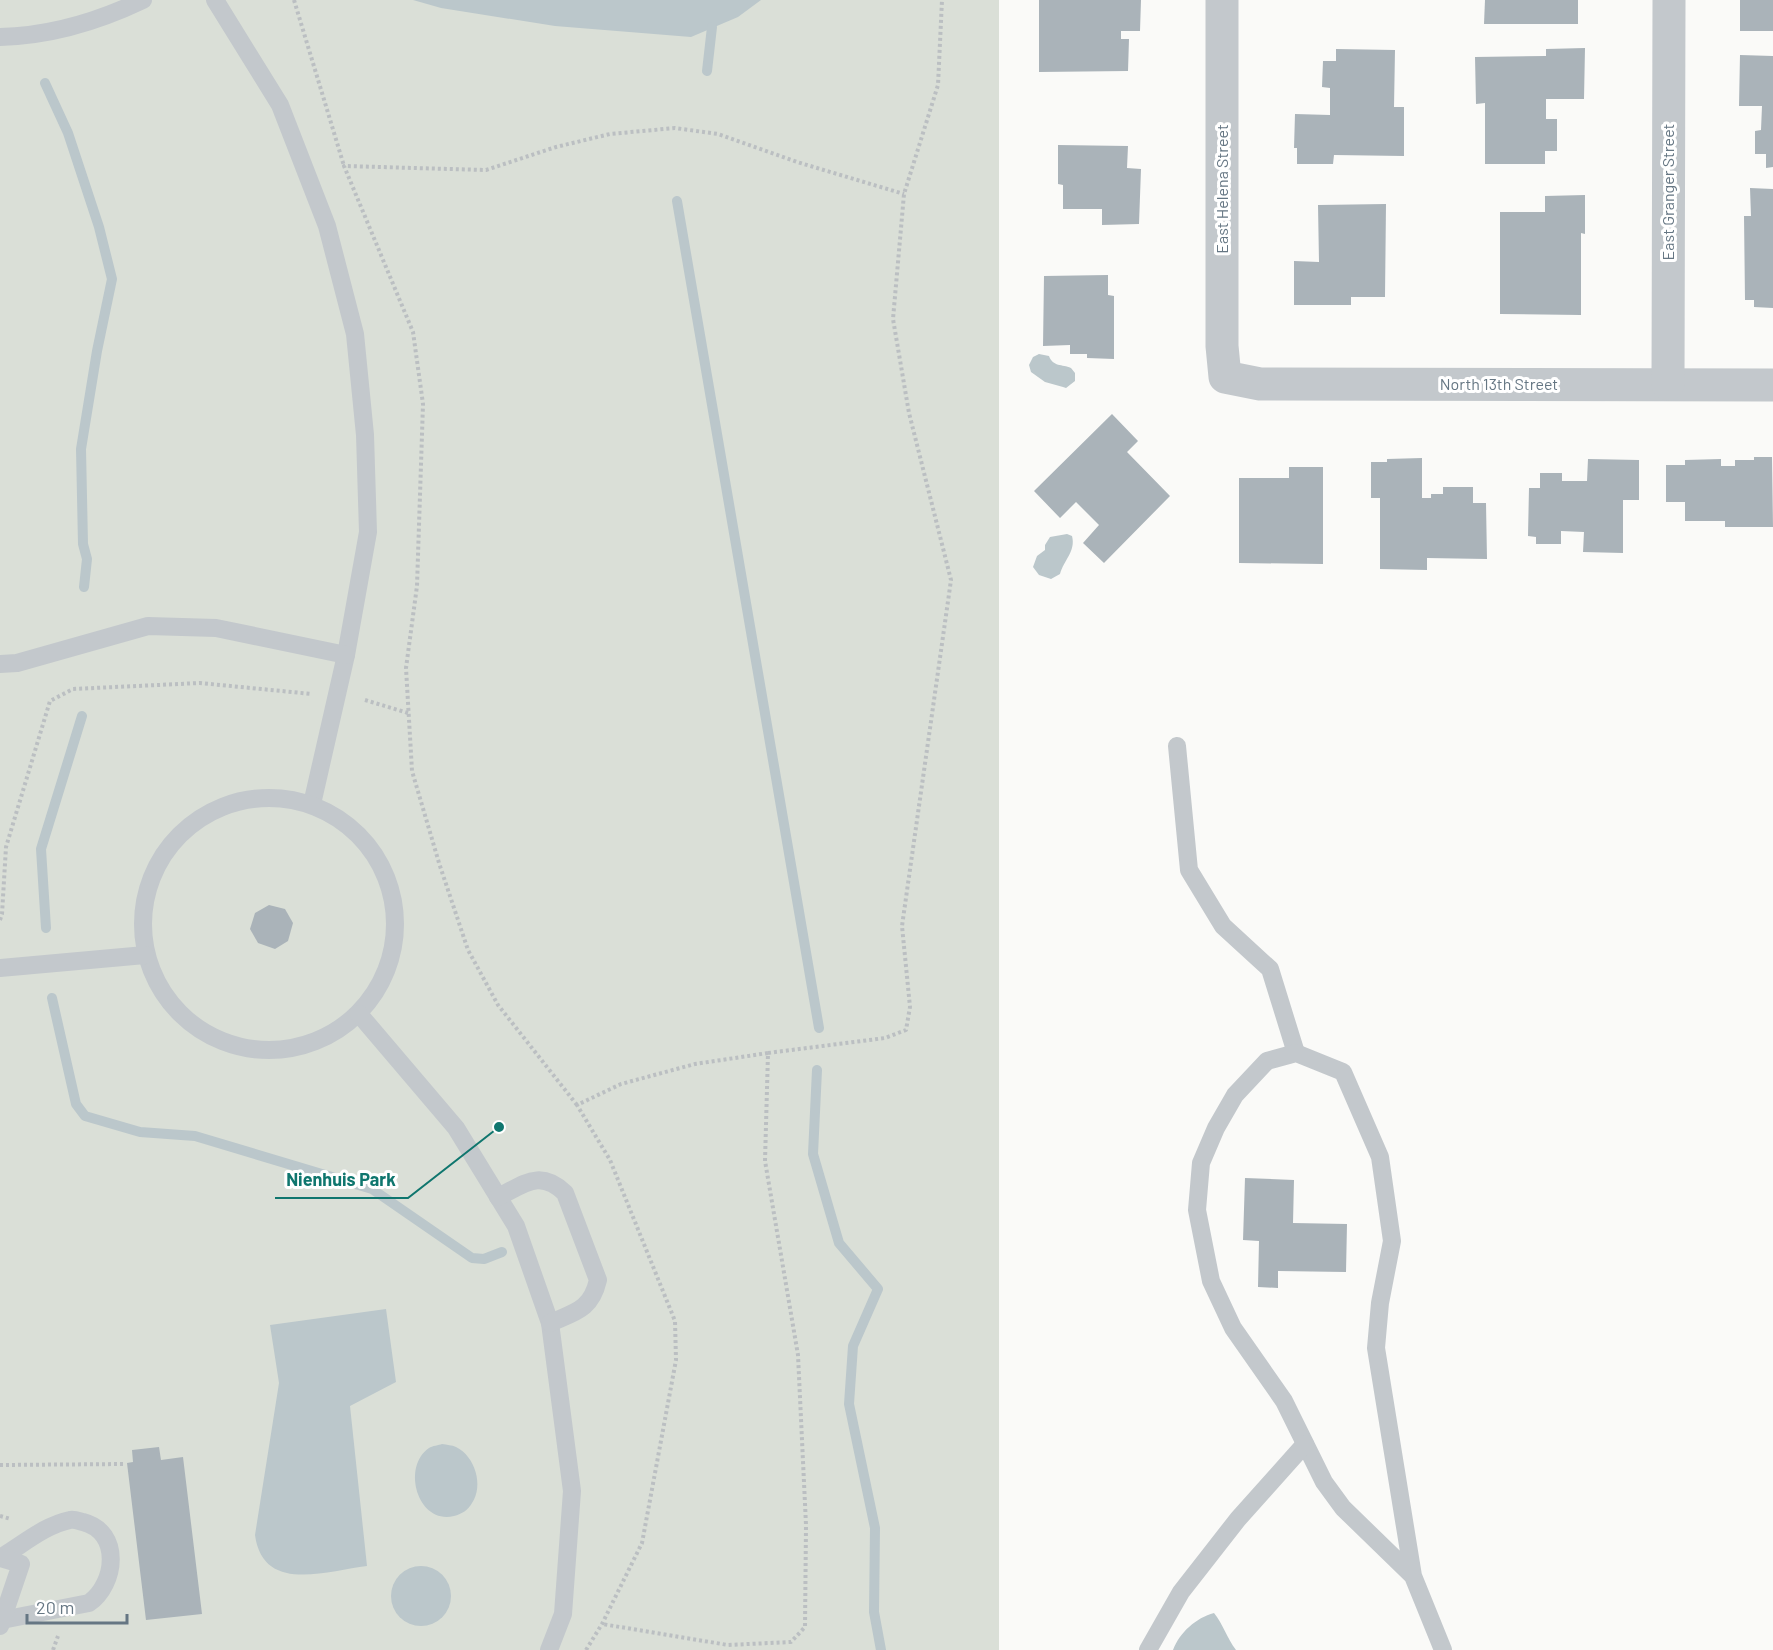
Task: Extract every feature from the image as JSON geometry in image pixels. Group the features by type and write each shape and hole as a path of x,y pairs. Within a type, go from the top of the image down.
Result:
{"street":[{"name":"East Helena Street","path":"1222,0 1222,346 1226,377"},
{"name":"East Granger Street","path":"1668,384 1669,0"},
{"name":"North 13th Street","path":"1226,377 1260,384 1773,385"}],"lane":[{"path":"0,37 20,37 66,28 143,0"},
{"path":"214,0 280,105 327,226 355,334 365,435 368,532 346,655 312,804"},
{"path":"0,664 17,663 148,626 216,627 346,655"},
{"path":"1177,746 1189,870 1223,926 1270,969 1296,1053"},
{"path":"266,796 312,804 355,830 385,872 396,921 387,972 359,1014 314,1044 261,1052 209,1037 169,1003 145,955 142,909 155,865 183,829 222,805 266,796"},
{"path":"0,968 145,955"},
{"path":"359,1014 456,1128 516,1226 550,1323 572,1491 563,1614 549,1650"},
{"path":"1413,1576 1343,1508 1324,1482 1284,1401 1233,1328 1211,1281 1197,1210 1201,1163 1216,1128 1236,1095 1267,1061 1296,1053 1343,1072 1380,1157 1392,1241 1380,1303 1376,1348 1413,1576 1443,1650"},
{"path":"498,1197 534,1180 554,1183 565,1193 598,1280 594,1294 584,1308 550,1323"},
{"path":"1148,1650 1181,1592 1238,1519 1305,1444"},
{"path":"0,1558 51,1526 72,1519 90,1524 105,1535 111,1553 111,1569 105,1586 99,1596 89,1603 1,1623"},
{"path":"0,1558 21,1564 1,1623"}],"path":[{"path":"294,0 344,166 413,332 423,404 417,586 406,668 412,771 468,950 498,1005 577,1105 610,1160 675,1321 676,1360 642,1543 602,1624 586,1650"},
{"path":"577,1105 621,1084 695,1064 885,1038 906,1030 910,1007 902,926 951,580 909,413 893,319 904,194 938,84 942,0"},
{"path":"344,166 486,170 556,147 610,134 675,128 718,134 797,162 904,194"},
{"path":"0,920 6,847 50,701 73,689 200,683 313,694"},
{"path":"365,700 408,713"},
{"path":"602,1624 728,1646 791,1642 805,1627 806,1525 798,1355 765,1161 768,1053"},
{"path":"0,1465 125,1464"}],"shaded area":[{"path":"0,0 999,0 999,1650 0,1650"},
{"path":"413,0 761,0 738,17 691,37 555,26 441,8"},
{"path":"1039,354 1049,356 1055,364 1071,368 1075,373 1075,381 1066,388 1045,382 1031,372 1029,365 1033,357"},
{"path":"1067,534 1072,536 1073,541 1071,551 1060,574 1051,579 1039,575 1033,567 1037,556 1045,550 1050,537"},
{"path":"386,1309 396,1382 350,1406 367,1566 316,1574 283,1572 270,1565 260,1553 255,1535 279,1383 270,1325"},
{"path":"442,1444 454,1446 463,1451 476,1472 476,1496 464,1511 454,1516 441,1516 431,1512 423,1503 415,1480 416,1468 421,1457 429,1448"},
{"path":"421,1566 442,1575 451,1596 442,1617 421,1626 400,1617 391,1596 400,1575"},
{"path":"1214,1613 1236,1650 1173,1650 1189,1627 1201,1618"}],"building":[{"path":"1039,0 1141,0 1140,31 1121,31 1121,39 1129,39 1128,71 1039,72"},
{"path":"1485,0 1578,0 1578,24 1484,24"},
{"path":"1740,0 1773,0 1773,31 1740,31"},
{"path":"1585,48 1584,99 1546,99 1546,119 1557,119 1557,151 1545,151 1545,164 1485,164 1485,103 1476,104 1475,57 1546,56 1546,49"},
{"path":"1336,49 1395,50 1394,107 1404,107 1404,156 1334,155 1333,164 1297,164 1297,148 1294,148 1295,114 1330,115 1330,88 1322,87 1323,61 1336,61"},
{"path":"1740,55 1773,56 1773,167 1766,168 1766,154 1755,154 1755,131 1761,130 1762,106 1739,106"},
{"path":"1058,145 1128,146 1127,168 1141,169 1139,224 1102,225 1102,209 1063,209 1063,185 1058,184"},
{"path":"1750,188 1773,189 1773,308 1754,307 1754,300 1745,300 1744,216 1751,216"},
{"path":"1585,195 1585,234 1581,233 1581,315 1500,314 1500,212 1545,212 1545,196"},
{"path":"1386,204 1385,297 1351,297 1351,305 1294,305 1294,261 1319,262 1318,205"},
{"path":"1108,275 1108,295 1114,296 1114,359 1087,358 1087,354 1070,354 1070,345 1043,346 1044,276"},
{"path":"1112,414 1138,441 1127,452 1170,496 1104,563 1083,543 1099,525 1076,502 1060,518 1034,491"},
{"path":"1754,457 1772,457 1773,527 1725,527 1725,521 1685,521 1685,502 1666,502 1666,465 1685,465 1685,460 1721,459 1721,466 1735,466 1735,460 1754,460"},
{"path":"1422,458 1422,498 1431,498 1431,494 1443,494 1443,487 1473,487 1473,503 1486,503 1487,559 1427,558 1427,570 1380,569 1380,498 1371,498 1371,462"},
{"path":"1588,459 1639,460 1639,500 1623,500 1623,553 1583,552 1584,532 1561,531 1561,544 1536,544 1536,537 1528,536 1529,488 1540,488 1540,473 1562,473 1562,481 1587,481"},
{"path":"1289,467 1323,467 1323,564 1239,563 1239,478 1289,478"},
{"path":"269,905 285,909 293,923 288,941 275,949 258,943 250,929 255,913"},
{"path":"1245,1178 1294,1180 1293,1223 1347,1224 1346,1272 1278,1271 1278,1288 1258,1287 1259,1241 1243,1240"},
{"path":"159,1447 161,1460 183,1457 202,1614 146,1620 127,1463 133,1462 132,1450"}],"waterway":[{"path":"707,71 712,27"},
{"path":"45,83 68,133 99,227 112,279 97,351 81,449 83,544 87,559 84,587"},
{"path":"677,201 819,1028"},
{"path":"46,928 41,849 82,716"},
{"path":"52,998 76,1104 85,1116 140,1132 195,1136 372,1189 472,1258 484,1259 502,1252"},
{"path":"817,1070 813,1154 839,1243 878,1289 853,1346 849,1404 875,1528 874,1612 881,1650"}],"place":[{"name":"Nienhuis Park","path":"499,1127"}]}
